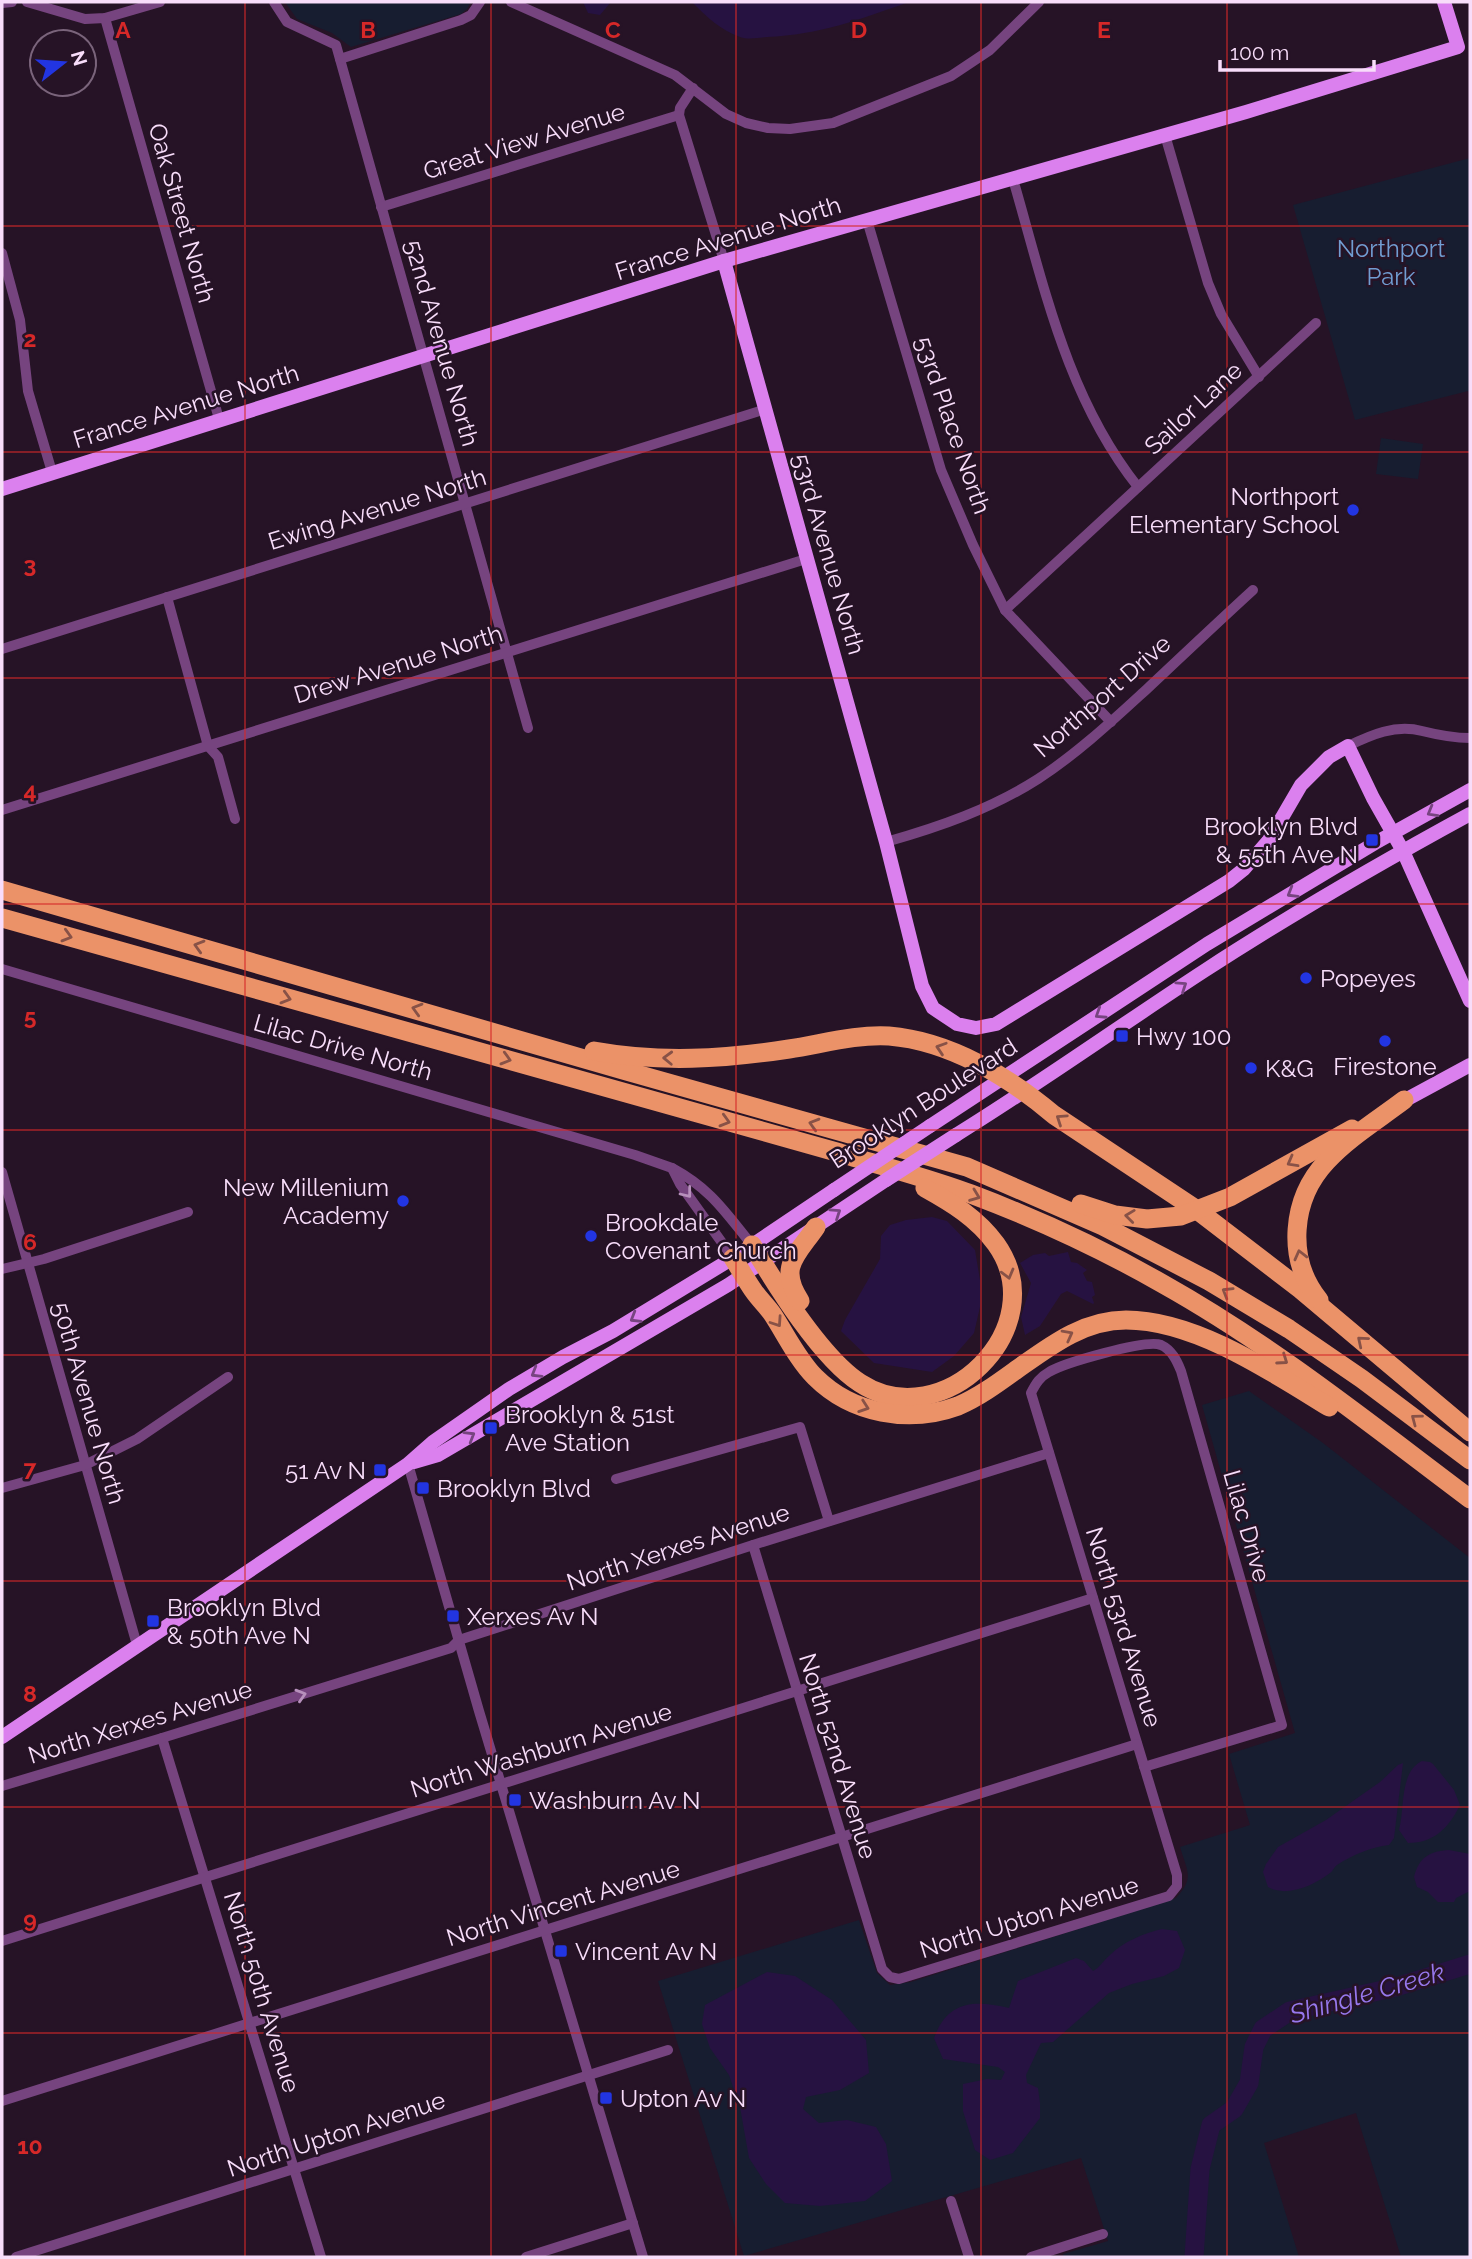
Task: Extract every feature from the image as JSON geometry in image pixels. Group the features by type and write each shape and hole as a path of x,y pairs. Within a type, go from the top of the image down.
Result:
{"highway":[{"path":"2,890 967,1167 1115,1215 1166,1219 1197,1210 1230,1197 1352,1129"},
{"path":"2,918 840,1153 969,1193 1076,1239 1133,1267 1204,1308 1285,1360 1470,1499"},
{"path":"506,1035 620,1055 699,1059 736,1057 857,1038 889,1036 944,1047 1002,1078 1197,1210 1331,1315 1470,1432"},
{"path":"1331,1315 1311,1289 1298,1253 1296,1227 1304,1197 1328,1159 1404,1100"},
{"path":"752,1245 813,1335 843,1370 870,1389 905,1397 933,1393 955,1385 976,1371 998,1346 1008,1319 1012,1294 1007,1267 997,1245 968,1214 925,1188 840,1153"},
{"path":"967,1167 1103,1226 1209,1281 1289,1329 1362,1379 1470,1460"},
{"path":"816,1227 793,1258 788,1279 843,1370"},
{"path":"733,1258 814,1376 837,1395 872,1410 909,1415 956,1406 987,1390 1072,1333 1102,1322 1134,1320 1177,1329 1244,1356 1435,1473"}],"street":[{"path":"2,3 12,2"},
{"path":"27,2 85,19 105,18 160,2"},
{"name":"52nd Avenue North","path":"274,2 287,22 337,45 527,728"},
{"path":"340,59 461,20 471,15 480,2"},
{"path":"511,2 675,75 726,114 746,123 790,129 833,123 962,70 990,50 1039,2"},
{"path":"1444,2 1464,45"},
{"name":"Oak Street North","path":"105,18 219,419"},
{"name":"France Avenue North","path":"2,489 724,261 1165,135 1464,45"},
{"path":"679,115 680,108 693,88"},
{"name":"Great View Avenue","path":"381,207 679,115"},
{"name":"53rd Avenue North","path":"679,115 724,261 886,842 922,986 933,1008 957,1024 976,1028 996,1024 1219,887 1256,857 1307,779 1329,757 1348,746"},
{"path":"1165,135 1208,283 1221,314 1259,377"},
{"path":"1013,178 1068,363 1101,433 1121,466 1139,487"},
{"name":"53rd Place North","path":"867,220 941,470 956,508 1005,610 1111,722"},
{"path":"2,253 20,320 28,391 51,472"},
{"name":"Sailor Lane","path":"1005,610 1317,323"},
{"name":"Ewing Avenue North","path":"2,649 765,409"},
{"name":"Drew Avenue North","path":"2,810 806,559"},
{"name":"Northport Drive","path":"886,842 954,821 997,802 1037,779 1111,722 1254,590"},
{"path":"167,597 208,746 218,757 235,819"},
{"path":"1470,738 1432,735 1406,729 1381,732 1348,746 1373,799 1403,851 1470,1001"},
{"name":"Brooklyn Boulevard","path":"2,1737 408,1464 433,1441 509,1389 613,1331 733,1258 1207,944 1470,790"},
{"name":"Brooklyn Boulevard","path":"408,1464 438,1455 572,1375 658,1328 1024,1093 1206,970 1403,851 1470,814"},
{"name":"Lilac Drive North","path":"2,969 672,1168 712,1195 752,1245"},
{"path":"1352,1129 1470,1065"},
{"path":"672,1168 680,1184 733,1258"},
{"name":"50th Avenue North","path":"2,1172 136,1645"},
{"path":"2,1269 44,1259 188,1212"},
{"name":"North 53rd Avenue","path":"1161,1345 1137,1344 1051,1371 1037,1380 1031,1393 1177,1875 1177,1886"},
{"name":"Lilac Drive","path":"1144,1767 1282,1725 1181,1371 1175,1356 1161,1345"},
{"path":"2,1488 85,1465 137,1439 228,1377"},
{"path":"616,1479 800,1427 829,1521"},
{"name":"North Xerxes Avenue","path":"2,1786 451,1648 459,1640 1049,1452"},
{"path":"408,1464 643,2257"},
{"name":"North 52nd Avenue","path":"753,1545 882,1969 890,1977"},
{"name":"North Washburn Avenue","path":"2,1941 1093,1598"},
{"name":"North 50th Avenue","path":"162,1738 321,2257"},
{"name":"North Vincent Avenue","path":"2,2101 1137,1744"},
{"name":"North Upton Avenue","path":"890,1977 899,1979 1169,1896 1177,1886"},
{"name":"North Upton Avenue","path":"16,2257 668,2050"},
{"path":"951,2202 969,2257"},
{"path":"526,2257 633,2223"},
{"path":"1031,2257 1103,2234"}],"green space":[{"path":"285,2 471,2 461,14 351,47 332,33 297,19"},
{"name":"Northport Park","path":"1470,158 1470,393 1468,391 1355,420 1293,205"},
{"path":"1381,438 1423,444 1418,479 1376,474"},
{"path":"1249,1391 1323,1443 1470,1558 1470,2257 1401,2257 1356,2113 1264,2143 1299,2257 1064,2257 1063,2254 1108,2241 1081,2158 744,2256 658,1981 859,1920 877,1973 890,1985 911,1982 1176,1898 1186,1885 1188,1874 1180,1847 1250,1825 1229,1754 1295,1733 1202,1405"}],"shaded area":[{"path":"583,2 611,2 600,15 588,13"},
{"path":"692,2 909,2 822,30 750,39 726,31"},
{"path":"932,1217 947,1221 975,1250 980,1280 980,1307 974,1333 954,1356 932,1372 874,1363 841,1331 845,1320 880,1259 881,1236 890,1225"},
{"path":"1068,1252 1071,1262 1087,1270 1083,1273 1087,1281 1092,1282 1094,1303 1067,1291 1061,1294 1040,1326 1025,1335 1021,1317 1031,1283 1020,1263 1033,1255 1045,1253 1049,1256"},
{"path":"1422,1761 1433,1764 1454,1790 1460,1805 1440,1832 1426,1840 1408,1843 1399,1830 1404,1792 1410,1773"},
{"path":"1403,1763 1394,1838 1389,1845 1349,1858 1309,1886 1292,1891 1268,1887 1263,1872 1278,1847 1326,1820"},
{"path":"1449,1850 1470,1854 1470,1891 1456,1898 1454,1902 1438,1902 1428,1892 1417,1887 1414,1877 1419,1864 1426,1856"},
{"path":"1162,1929 1177,1931 1185,1950 1179,1968 1164,1976 1109,1993 1053,2042 1041,2043 1026,2075 1027,2083 1038,2088 1040,2118 1013,2153 990,2160 975,2150 963,2111 963,2084 987,2079 1001,2080 1005,2072 998,2067 943,2059 934,2038 947,2016 964,2006 974,2004 1009,2008 1018,1981 1076,1958 1084,1961 1093,1971 1127,1942"},
{"path":"767,1972 795,1976 832,2000 866,2040 869,2073 840,2090 806,2097 803,2109 819,2123 847,2120 876,2127 886,2144 892,2181 865,2201 820,2206 785,2203 766,2184 749,2158 740,2107 729,2075 710,2048 702,2024 705,2005"}],"waterway":[{"name":"Shingle Creek","path":"1194,2257 1200,2169 1211,2125 1234,2109 1249,2083 1254,2047 1263,2029 1290,2011 1396,1987 1470,1964"}],"place":[{"name":"Northport Elementary School","path":"1353,510"},
{"name":"Brooklyn Blvd & 55th Ave N","path":"1372,840"},
{"name":"Popeyes","path":"1306,978"},
{"name":"Hwy 100","path":"1122,1036"},
{"name":"Firestone","path":"1385,1041"},
{"name":"K&G","path":"1251,1068"},
{"name":"New Millenium Academy","path":"403,1201"},
{"name":"Brookdale Covenant Church","path":"591,1236"},
{"name":"Brooklyn & 51st Ave Station","path":"491,1428"},
{"name":"51 Av N","path":"380,1470"},
{"name":"Brooklyn Blvd","path":"423,1488"},
{"name":"Xerxes Av N","path":"453,1616"},
{"name":"Brooklyn Blvd & 50th Ave N","path":"153,1621"},
{"name":"Washburn Av N","path":"515,1800"},
{"name":"Vincent Av N","path":"561,1951"},
{"name":"Upton Av N","path":"606,2098"}]}
